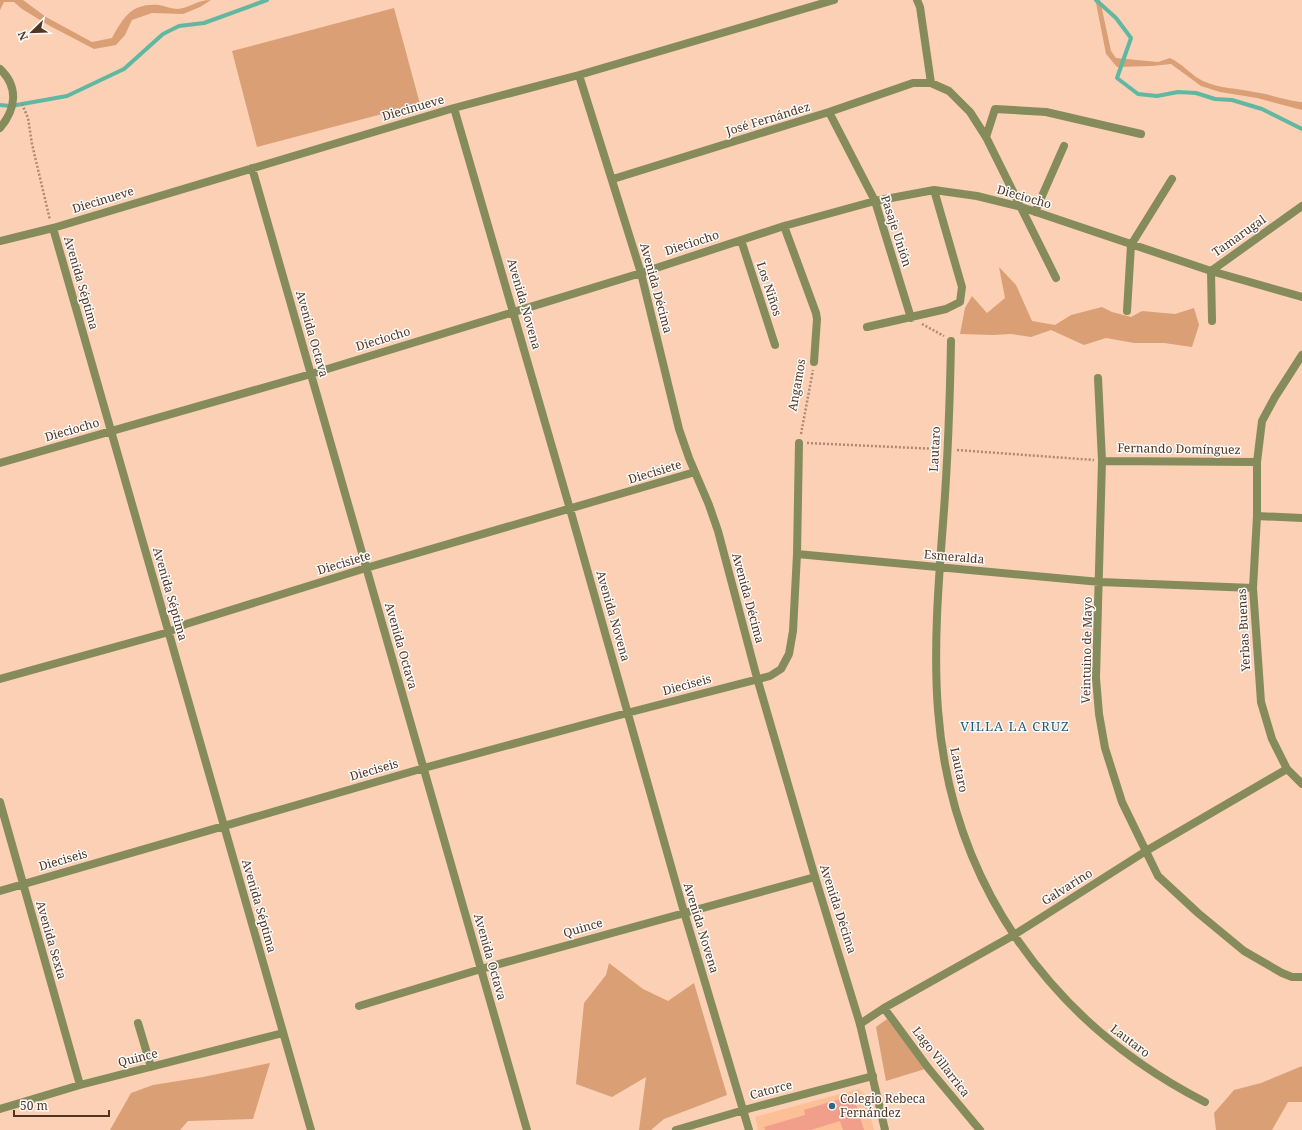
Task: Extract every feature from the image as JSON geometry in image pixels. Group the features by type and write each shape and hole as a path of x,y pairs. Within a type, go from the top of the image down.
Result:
{"street":[{"name":"Diecinueve","path":"0,241 53,228 454,108 580,75 834,0"},
{"path":"917,0 920,7 931,83 949,91 970,112 986,137 1056,278"},
{"path":"0,69 11,82 14,100 4,124 0,128"},
{"name":"Avenida Décima","path":"580,75 641,273 679,429 718,531 757,678 860,1024 885,1130"},
{"name":"José Fernández","path":"613,179 829,112 913,83 931,83"},
{"name":"Avenida Novena","path":"454,108 684,912 749,1130"},
{"path":"986,137 996,109 1046,112 1141,134"},
{"name":"Pasaje Unión","path":"829,112 875,201 911,318"},
{"path":"1035,212 1064,146"},
{"name":"Avenida Octava","path":"252,168 527,1130"},
{"path":"1127,311 1131,245 1172,179"},
{"path":"867,327 946,309 960,302 962,287 934,190"},
{"name":"Dieciocho","path":"0,463 311,374 641,273 784,226 875,201 934,190 977,196 1021,207 1211,271 1302,297"},
{"name":"Tamarugal","path":"1212,321 1211,271 1302,206"},
{"name":"Angamos","path":"784,226 816,313 817,319 814,362"},
{"name":"Avenida Séptima","path":"53,228 311,1130"},
{"name":"Los Niños","path":"742,240 774,345"},
{"name":"Lautaro","path":"952,341 948,450 940,568 936,680 938,717 946,769 961,827 994,903 1014,935 1049,982 1099,1032 1132,1058 1155,1074 1205,1102"},
{"name":"Yerbas Buenas","path":"1302,356 1275,397 1262,421 1257,462 1257,516 1253,588 1261,702 1272,739 1287,769 1302,784"},
{"name":"Veintuino de Mayo","path":"1098,378 1102,461 1100,582 1096,678 1098,714 1105,748 1122,802 1158,876 1198,913 1238,946 1282,973 1292,977 1302,977"},
{"path":"757,678 770,676 781,669 789,654 793,630 797,554 799,443"},
{"name":"Fernando Domínguez","path":"1102,461 1257,462"},
{"name":"Diecisiete","path":"0,679 169,632 186,624 366,568 570,510 696,472"},
{"path":"1257,516 1302,518"},
{"name":"Esmeralda","path":"797,554 1100,582 1253,588"},
{"name":"Dieciseis","path":"0,891 424,768 757,678"},
{"name":"Galvarino","path":"860,1024 884,1008 1014,935 1146,851 1287,769"},
{"name":"Avenida Sexta","path":"0,802 80,1085"},
{"name":"Quince","path":"359,1006 481,969 815,877"},
{"name":"Lago Villarrica","path":"884,1008 929,1069 980,1130"},
{"path":"138,1023 151,1067"},
{"name":"Quince","path":"0,1109 80,1085 283,1033"},
{"name":"Catorce","path":"676,1130 744,1110 872,1076"}],"path":[{"name":"Avenida Séptima","path":"11,82 28,118 32,144 53,228"},
{"path":"911,318 952,341"},
{"name":"Angamos","path":"799,443 814,362"}],"shaded area":[{"path":"0,0 23,0 46,17 92,42 112,38 125,18 135,9 142,6 159,5 178,9 201,1 211,0 200,7 183,14 152,13 132,20 125,35 116,45 94,49 50,26 22,9 14,2 4,2 0,10"},
{"path":"1094,0 1100,0 1111,51 1116,58 1158,62 1170,58 1179,63 1199,79 1209,84 1302,102 1302,110 1257,98 1220,92 1201,86 1171,64 1117,67 1106,54 1096,3"},
{"path":"394,8 420,104 257,147 232,51"},
{"path":"999,267 1016,285 1032,321 1055,325 1071,315 1102,307 1112,312 1131,317 1142,311 1175,314 1194,308 1199,325 1192,347 1164,343 1134,343 1106,338 1084,345 1051,330 1031,337 1011,334 960,334 965,308 972,296 987,313 1005,298"},
{"path":"609,963 643,989 668,1001 694,983 727,1095 664,1119 651,1130 639,1130 646,1077 612,1097 576,1084 584,1003 606,975"},
{"path":"887,1019 925,1069 886,1081 876,1027"},
{"path":"270,1063 253,1119 188,1121 180,1130 110,1130 131,1093 153,1085 203,1077"},
{"path":"1302,1066 1302,1102 1288,1102 1272,1130 1216,1130 1214,1113 1234,1090 1261,1083"},
{"name":"Colegio Rebeca Fernández","path":"859,1089 864,1094 874,1130 758,1130 755,1117"}],"building":[{"path":"853,1095 864,1130 843,1130 840,1121 811,1130 765,1130 764,1127 805,1115 804,1110"}],"waterway":[{"path":"0,105 11,106 67,96 124,69 163,34 179,26 204,23 267,0"},
{"path":"1096,0 1116,18 1131,38 1117,78 1138,94 1157,96 1178,92 1196,93 1215,99 1232,100 1262,109 1302,129"}],"place":[{"name":"Colegio Rebeca Fernández","path":"832,1106"}],"district":[{"name":"VILLA LA CRUZ","path":"1015,726"}]}
